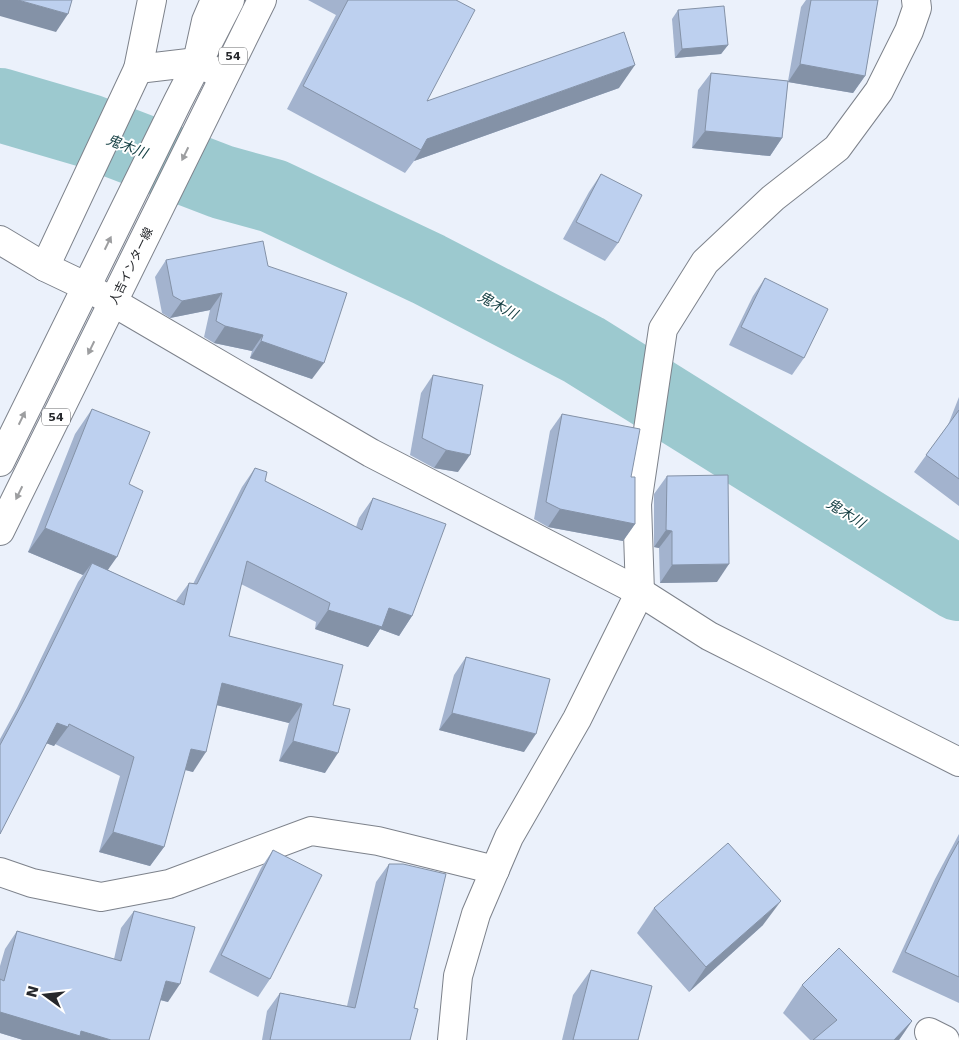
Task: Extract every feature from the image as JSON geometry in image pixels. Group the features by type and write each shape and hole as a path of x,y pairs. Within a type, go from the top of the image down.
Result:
{"main road":[{"path":"45,266 138,69 152,0"},
{"path":"197,62 206,21 215,0"},
{"name":"54","path":"0,462 197,62 230,0"},
{"name":"人吉インター線","path":"0,531 262,0"},
{"path":"452,1040 458,976 476,914 509,838 577,720 640,592 636,504 663,329 705,262 773,198 837,148 879,91 910,31 916,8 916,0"},
{"path":"138,69 197,62 223,76"},
{"path":"0,240 86,287 371,453 640,592 709,636 959,762"},
{"path":"0,872 32,883 102,897 169,884 311,831 378,841 495,870"}],"building":[{"path":"18,0 72,0 68,14"},
{"path":"348,0 456,0 475,10 427,101 624,32 635,65 427,139 421,150 303,86"},
{"path":"811,0 878,0 865,76 800,64"},
{"path":"724,6 728,45 682,49 678,10"},
{"path":"711,73 788,81 782,138 705,131"},
{"path":"601,174 642,195 618,243 576,222"},
{"path":"263,241 268,266 347,293 324,363 261,341 263,335 225,326 216,321 222,293 182,301 173,296 166,260"},
{"path":"765,278 828,309 804,358 741,327"},
{"path":"433,375 483,385 470,455 446,450 422,438"},
{"path":"92,409 150,432 129,484 143,491 117,557 45,528"},
{"path":"959,410 959,479 926,455"},
{"path":"562,414 640,429 631,477 635,477 635,524 560,509 546,502"},
{"path":"255,468 267,472 265,481 362,530 373,498 446,524 412,616 389,608 382,627 328,610 330,603 247,561 229,636 343,665 333,705 350,709 338,753 293,741 302,704 222,683 206,752 191,749 164,847 113,832 134,757 69,724 68,727 57,723 0,834 0,745 30,689 92,563 184,605 189,583 197,584"},
{"path":"728,475 729,564 672,565 672,531 666,530 667,476"},
{"path":"466,657 550,679 536,734 452,713"},
{"path":"959,841 959,977 905,952"},
{"path":"728,843 781,901 706,967 654,908"},
{"path":"273,850 322,875 270,979 221,955"},
{"path":"389,864 403,864 446,874 414,1008 418,1009 410,1040 270,1040 280,993 355,1008"},
{"path":"134,911 195,927 180,984 166,981 149,1040 111,1040 81,1031 80,1036 0,1012 0,979 4,981 17,931 121,961"},
{"path":"839,948 912,1021 894,1040 813,1040 837,1020 802,985"},
{"path":"591,970 652,986 638,1040 573,1040"}],"waterway":[{"name":"鬼木川","path":"0,105 89,131 222,182 273,196 428,269 584,350 959,584"}]}
